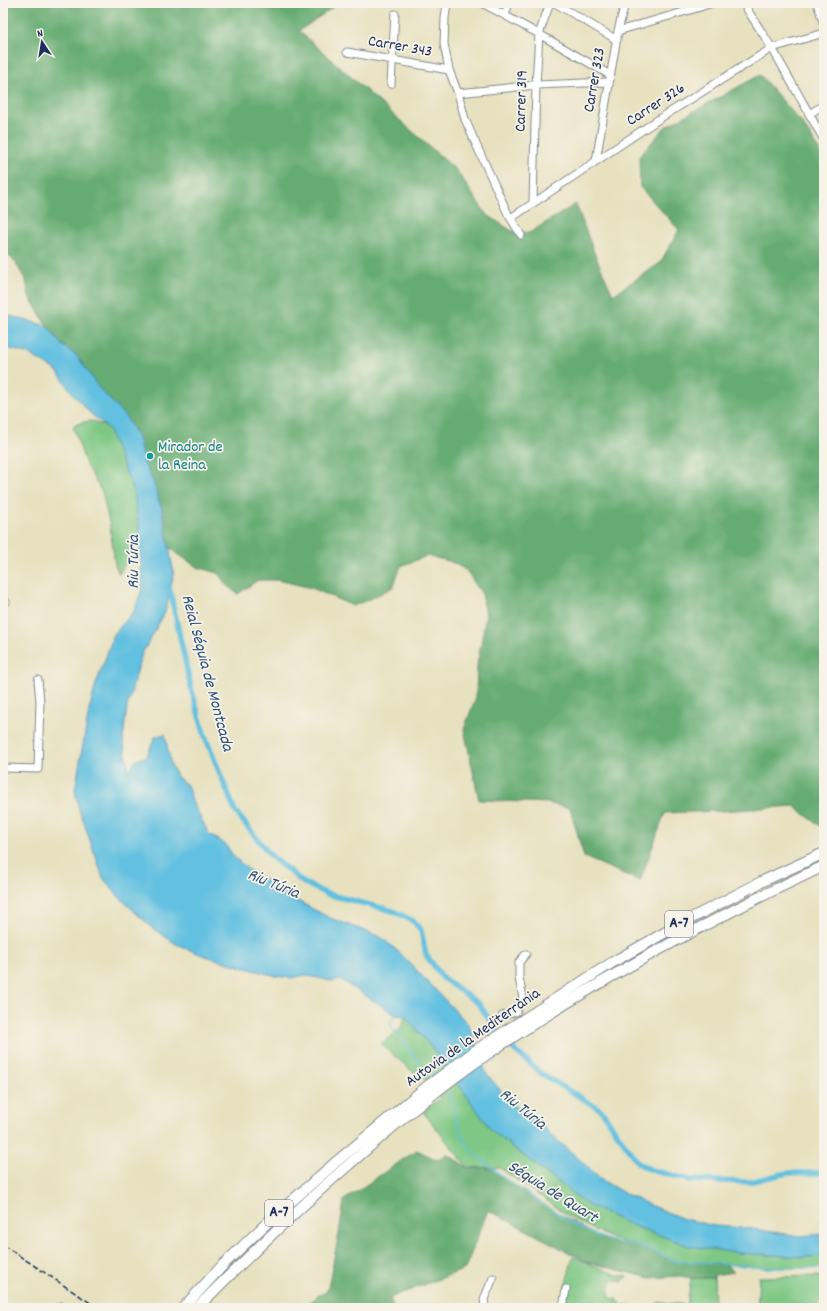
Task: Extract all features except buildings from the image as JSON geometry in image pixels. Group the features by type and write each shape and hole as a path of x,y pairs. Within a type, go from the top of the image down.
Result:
{"highway":[{"name":"Autovia de la Mediterrània","path":"183,1308 224,1264 268,1222 336,1162 430,1097 613,962 680,924 762,881 824,853"},
{"name":"Autovia de la Mediterrània","path":"544,1012 685,935 824,866"},
{"name":"Autovia de la Mediterrània","path":"197,1308 276,1230 384,1128"}],"street":[{"path":"447,3 444,44 448,70 458,93 470,131 511,218 521,235"},
{"path":"482,3 610,75"},
{"path":"505,15 509,3"},
{"name":"Carrer 319","path":"533,203 539,34 550,3"},
{"path":"555,3 616,40"},
{"name":"Carrer 323","path":"596,161 616,40 625,3"},
{"path":"618,31 695,6 712,3"},
{"path":"743,3 772,48 824,140"},
{"path":"817,3 824,25"},
{"path":"391,84 395,14"},
{"name":"Carrer 326","path":"511,218 659,119 772,48 824,33"},
{"name":"Carrer 343","path":"347,52 448,70"},
{"path":"458,93 536,85 609,82"},
{"path":"809,114 824,105"},
{"path":"3,768 38,769 40,702 38,680"},
{"path":"502,1016 516,1012 523,998 519,978 519,962 526,954"},
{"path":"485,1308 484,1299 493,1278"},
{"path":"563,1308 566,1289"}],"green space":[{"path":"3,3 339,3 299,31 456,170 486,214 512,231 529,233 576,204 595,255 613,295 660,263 679,230 640,187 639,157 665,127 760,75 802,123 824,158 824,829 794,806 665,813 640,881 584,857 570,808 547,803 479,800 464,729 476,697 477,665 486,616 482,594 466,570 449,561 427,556 401,566 393,587 353,606 312,588 277,580 258,580 238,594 226,585 218,573 197,567 169,548 162,510 153,481 145,465 138,438 126,417 99,388 77,356 62,345 47,326 29,296 26,281 16,263 3,250"},
{"path":"93,421 112,429 131,470 143,529 136,539 119,574 115,565 110,526 102,492 86,465 73,426 82,422"},
{"path":"405,1016 433,1049 492,1131 588,1205 738,1253 805,1257 824,1256 824,1268 767,1268 702,1262 679,1262 646,1248 613,1239 573,1219 500,1168 468,1168 423,1112 440,1098 430,1081 420,1078 381,1044 399,1029"},
{"path":"417,1150 437,1160 447,1154 468,1168 491,1168 533,1198 597,1236 617,1243 629,1243 646,1248 679,1262 702,1262 727,1265 734,1272 714,1275 714,1278 691,1278 680,1276 650,1278 587,1262 488,1210 465,1269 390,1298 394,1308 306,1308 305,1304 326,1292 328,1287 339,1234 344,1200"},
{"path":"573,1257 617,1275 627,1276 621,1283 622,1281 611,1280 609,1295 611,1298 617,1299 616,1302 620,1302 622,1307 630,1305 630,1308 562,1308 565,1286"},
{"path":"824,1276 824,1292 817,1308 757,1308 759,1277"},
{"path":"691,1278 714,1278 715,1308 687,1305"},
{"path":"658,1302 687,1305 687,1308 656,1308"}],"water":[{"name":"Riu Túria","path":"3,314 47,326 62,345 77,356 99,388 126,417 138,438 145,465 153,481 162,510 174,574 165,612 142,654 127,707 123,740 129,772 135,761 147,756 155,737 165,734 171,765 178,778 187,785 193,803 209,834 226,845 234,857 249,870 272,884 279,891 330,918 381,937 401,954 468,1024 475,1039 486,1073 511,1103 534,1117 555,1139 576,1156 600,1179 624,1193 684,1219 715,1226 746,1228 800,1236 824,1234 824,1256 805,1257 738,1253 689,1246 631,1225 588,1205 492,1131 433,1049 405,1016 396,1015 341,980 331,981 305,975 291,978 276,976 202,955 176,944 152,928 117,895 103,878 78,806 75,790 89,710 96,684 114,634 134,611 142,589 139,530 134,492 108,428 89,412 73,394 57,371 29,354 3,347"}],"waterway":[{"name":"Reial Séquia de Montcada","path":"168,582 192,692 205,736 235,811 271,856 304,883 327,894 393,911 413,921 421,930 426,955 443,978 479,1004 503,1040 542,1074 601,1110 638,1163 651,1170 690,1180 749,1182 787,1173 824,1173"},
{"name":"Séquia de Quart","path":"396,1013 390,1024 416,1059 433,1077"},
{"name":"Séquia de Quart","path":"444,1090 450,1097 462,1137 472,1151 505,1179 572,1223 597,1236 618,1243 629,1243 646,1248 679,1262 702,1262 767,1268 824,1268"}],"railway":[{"path":"3,1245 98,1308"}],"place":[{"name":"Mirador de la Reina","path":"150,456"}]}
